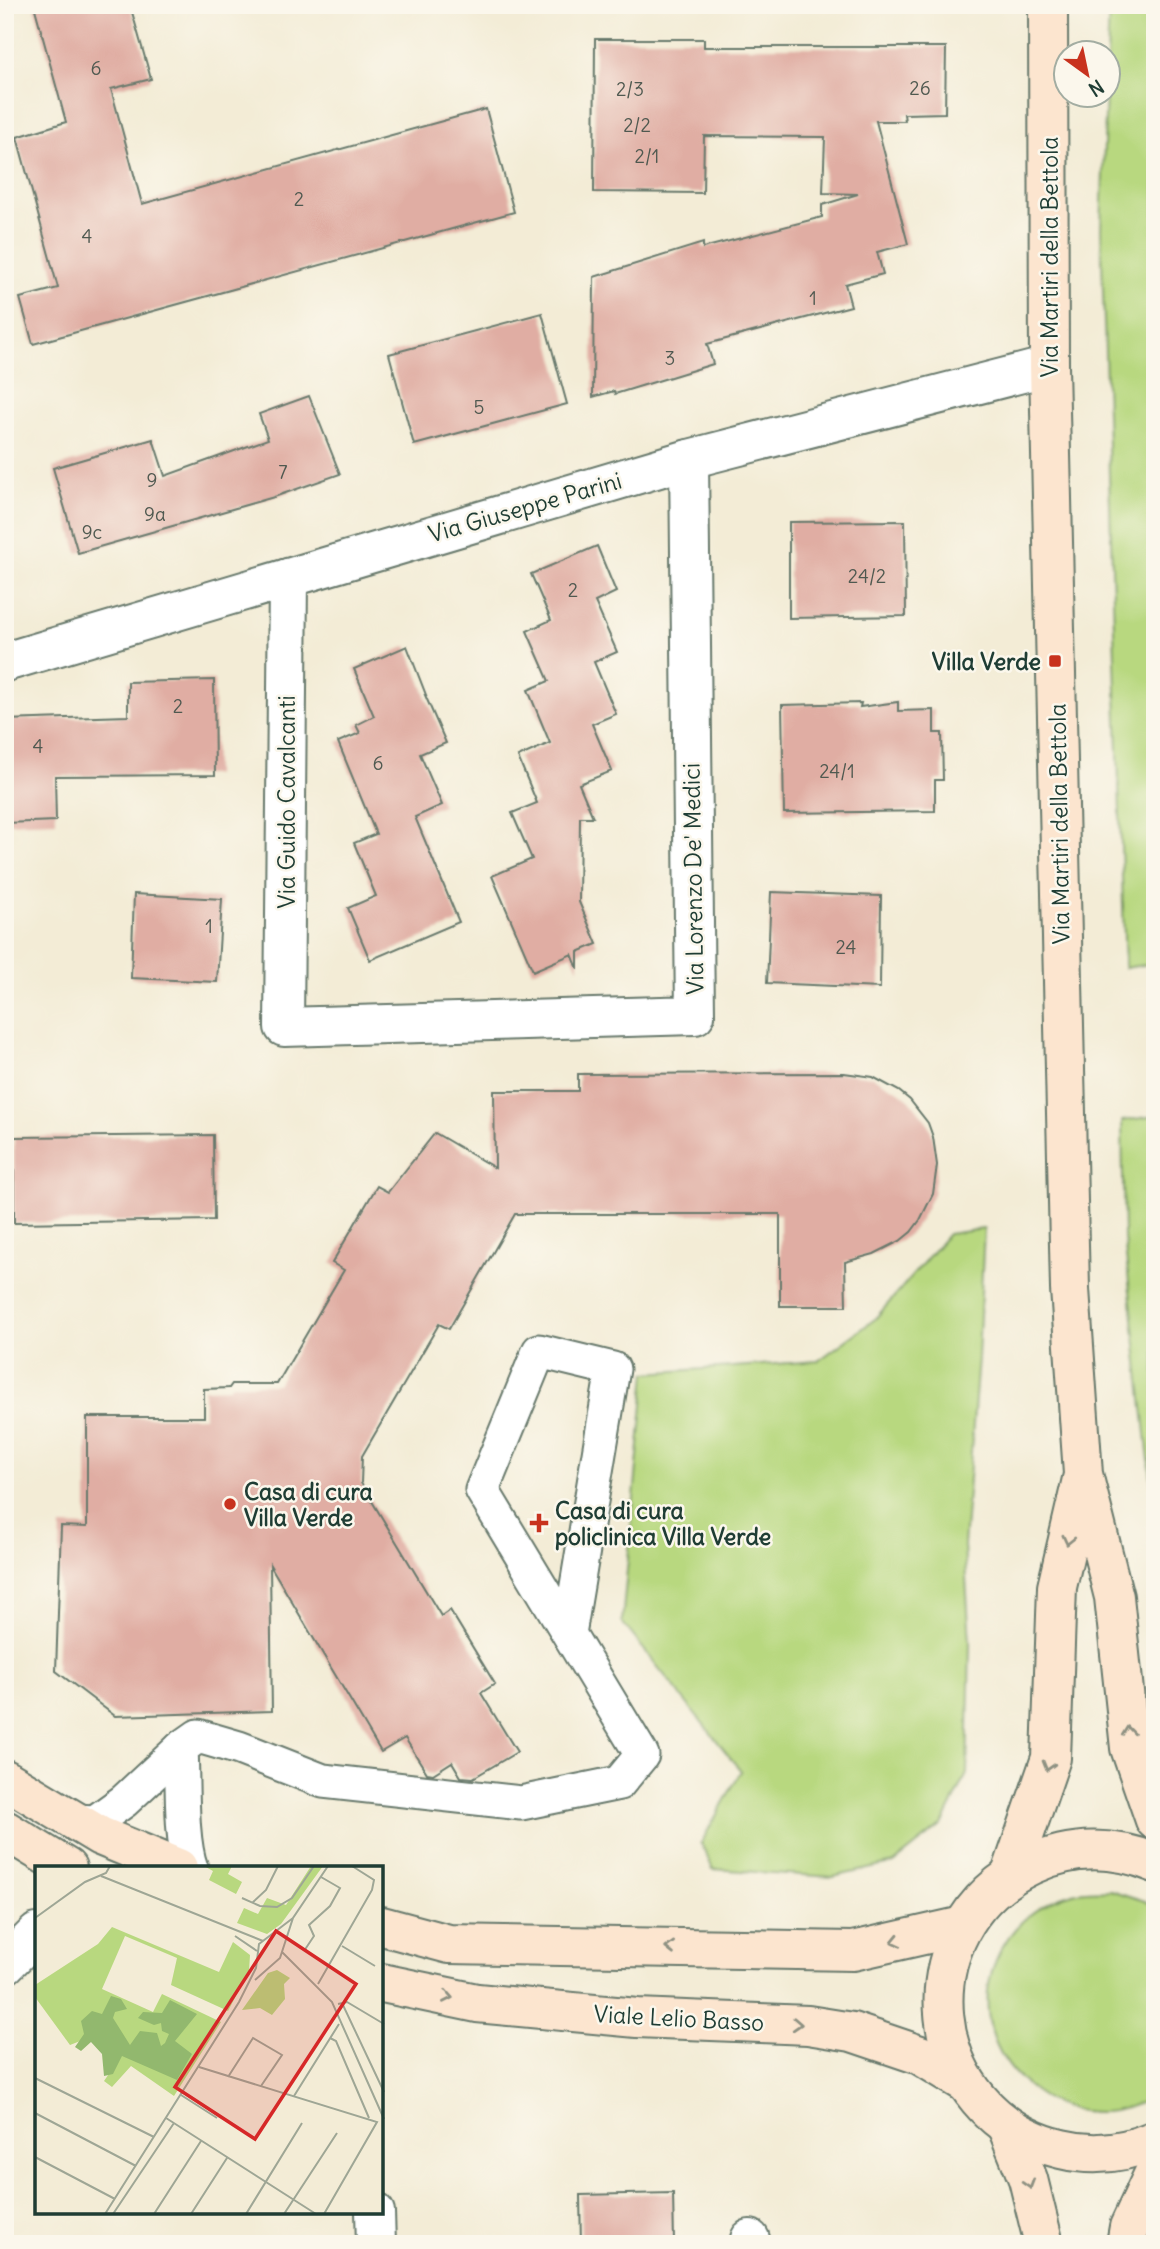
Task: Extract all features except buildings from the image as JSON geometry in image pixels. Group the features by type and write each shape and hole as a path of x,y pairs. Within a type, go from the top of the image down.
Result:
{"main road":[{"name":"Via Martiri della Bettola","path":"1048,5 1049,366 1069,1261 1083,1474 1114,1597 1130,1748 1155,1820"},
{"name":"Via Martiri della Bettola","path":"1011,1874 1051,1759 1057,1587 1083,1474"},
{"path":"5,1779 100,1836 175,1866"},
{"path":"5,1830 65,1866"},
{"name":"Via Martiri della Bettola","path":"1155,1863 1133,1854 1091,1849 1049,1856 1011,1874 976,1906 963,1926 947,1964 942,2005 948,2046 966,2084 992,2115 1007,2127 1038,2144 1072,2152 1108,2153 1155,2140"},
{"path":"383,1926 449,1944 853,1951 963,1926"},
{"name":"Viale Lelio Basso","path":"384,1990 567,2012 637,2018 808,2025 841,2030 920,2055 966,2084"},
{"name":"Via Martiri della Bettola","path":"1007,2127 1028,2179 1044,2244"},
{"path":"1126,2244 1129,2227 1155,2171"}],"street":[{"name":"Via Giuseppe Parini","path":"5,662 689,459 1049,366"},
{"name":"Via Lorenzo De' Medici","path":"284,1027 695,1015 689,459"},
{"name":"Via Guido Cavalcanti","path":"284,1027 288,578"},
{"path":"375,2214 376,2244"}],"lane":[{"path":"76,1821 95,1822 124,1801 181,1748 198,1736 239,1748 323,1781 521,1803 619,1783 642,1755 482,1490 539,1351 613,1369 569,1633"},
{"path":"181,1748 187,1859 190,1866"}],"green space":[{"path":"1109,5 1155,5 1155,963 1125,968 1101,229 1105,108 1122,108 1122,38 1108,38"},
{"path":"1155,1116 1155,1514 1124,1238 1122,1121"},
{"path":"984,1229 978,1358 964,1545 970,1643 967,1774 942,1825 894,1863 833,1877 713,1869 701,1843 741,1771 622,1622 646,1373 818,1361 875,1319 948,1234"},
{"path":"1110,1890 1155,1907 1155,2095 1118,2110 1082,2111 1049,2100 1021,2080 1000,2052 989,2019 989,1983 1003,1946 1023,1920 1032,1913 1051,1901 1073,1893"}],"place":[{"name":"Villa Verde","path":"1055,661"},
{"name":"Casa di cura Villa Verde","path":"230,1504"},
{"name":"Casa di cura policlinica Villa Verde","path":"539,1523"}]}
